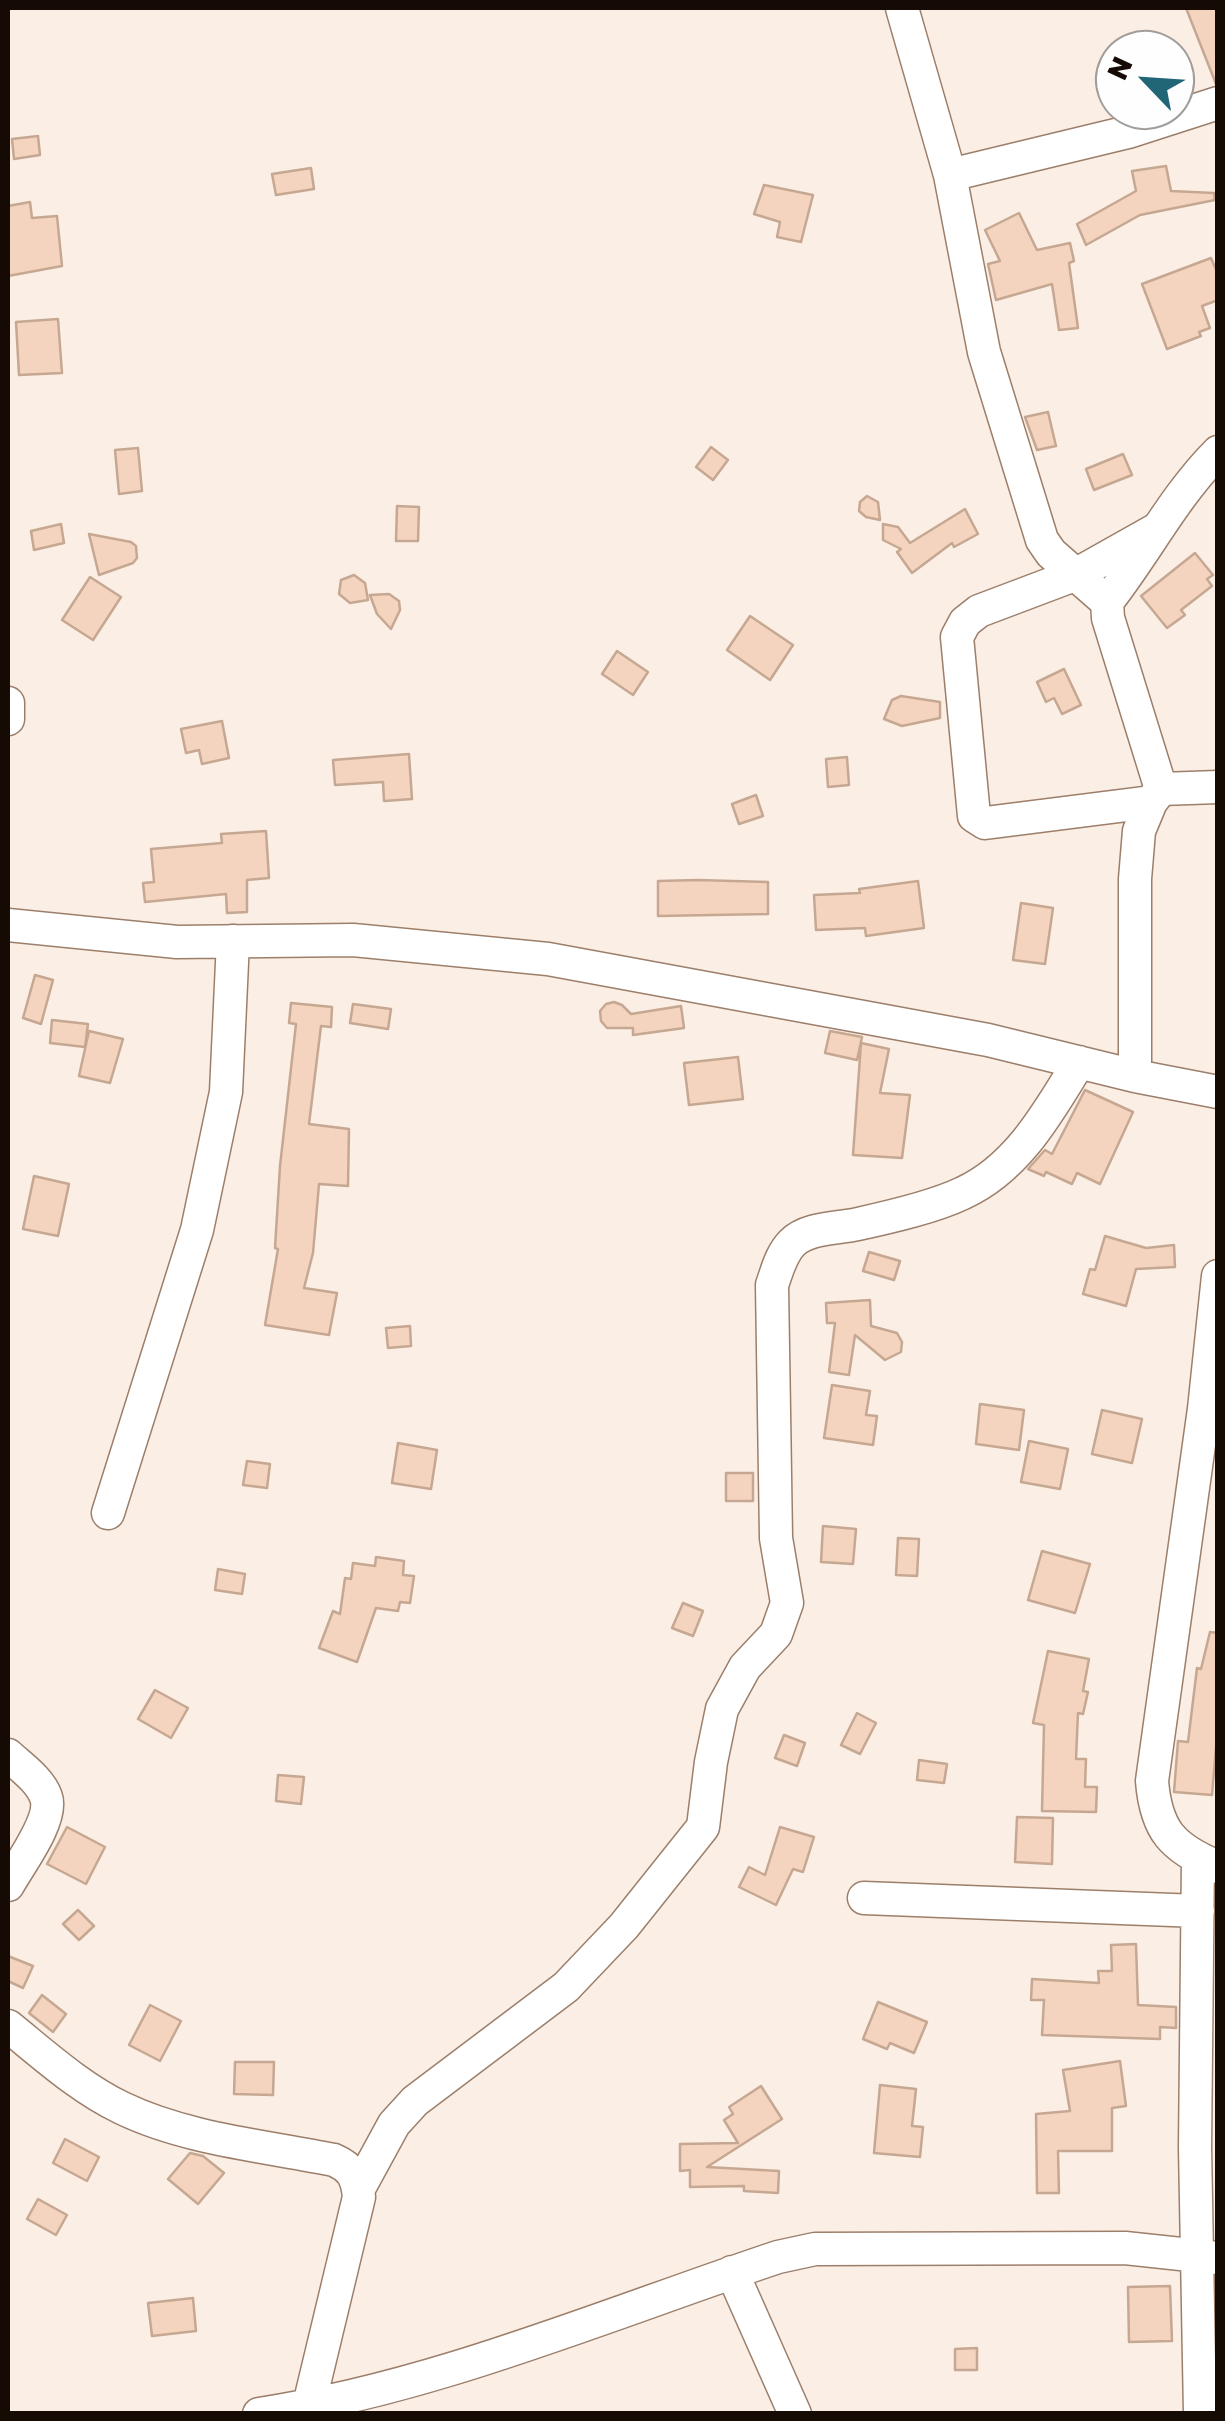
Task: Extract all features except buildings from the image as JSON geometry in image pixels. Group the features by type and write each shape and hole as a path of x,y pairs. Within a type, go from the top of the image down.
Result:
{"street":[{"path":"902,8 950,175 984,352 1042,540 1051,553 1107,602"},
{"path":"950,175 1128,132 1216,106"},
{"path":"1135,1076 1135,879 1139,831 1156,796 1107,602 1218,452"},
{"path":"1157,530 1077,574 978,611 965,622 958,637 974,816 985,823 1218,787"},
{"path":"8,707 8,718"},
{"path":"8,925 177,942 353,940 548,959 970,1036 1218,1092"},
{"path":"108,1514 196,1230 226,1092 233,941"},
{"path":"309,2405 358,2190 384,2140 404,2112 450,2072 566,1988 624,1926 703,1827 722,1709 745,1666 776,1634 787,1602 776,1538 772,1285 787,1250 795,1240 813,1232 858,1224 962,1194 1000,1170 1043,1122 1079,1062"},
{"path":"1200,2414 1208,2256 1195,2147 1198,1911 1208,1863 1180,1850 1169,1837 1154,1805 1152,1780 1204,1409 1218,1276"},
{"path":"8,1755 45,1794 48,1810 8,1885"},
{"path":"864,1898 1198,1911"},
{"path":"8,2026 74,2079 122,2108 176,2128 334,2160 347,2166 357,2179 358,2190"},
{"path":"259,2414 354,2396 512,2348 778,2257 815,2250 1124,2248 1208,2256"},
{"path":"732,2272 795,2414"}]}
